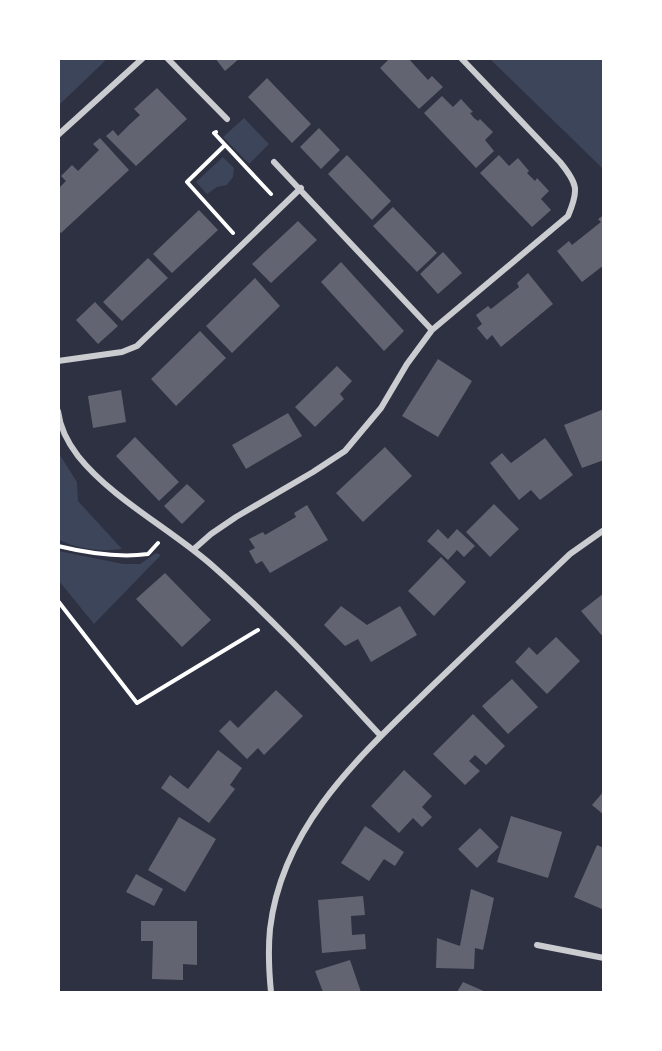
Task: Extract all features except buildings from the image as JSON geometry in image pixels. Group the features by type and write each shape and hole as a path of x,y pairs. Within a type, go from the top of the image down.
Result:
{"street":[{"path":"58,135 143,58"},
{"path":"166,58 227,119"},
{"path":"194,549 236,517 345,451 381,408 407,364 432,330 568,216 576,197 574,179 461,58"},
{"path":"274,162 432,330"},
{"path":"58,362 122,352 136,346 300,188"},
{"path":"58,411 60,425 78,455 102,481 194,549 273,621 381,736"},
{"path":"271,993 270,929 280,884 294,847 334,786 381,736 570,554 603,530"},
{"path":"537,945 603,958"}],"path":[{"path":"227,119 214,133 282,206"},
{"path":"225,145 187,182 243,244"},
{"path":"58,546 80,551 133,556 148,554 168,531"},
{"path":"58,601 137,703 273,621"}],"shaded area":[{"path":"59,58 103,58 105,61 59,105"},
{"path":"490,59 603,59 603,169 596,162"},
{"path":"244,118 269,144 249,164 223,137"},
{"path":"223,157 234,168 233,177 227,185 217,187 207,194 196,182"},
{"path":"58,452 77,482 78,501 122,549 90,549 59,540"},
{"path":"59,551 123,564 140,564 156,553 161,555 94,624 59,581"}]}
